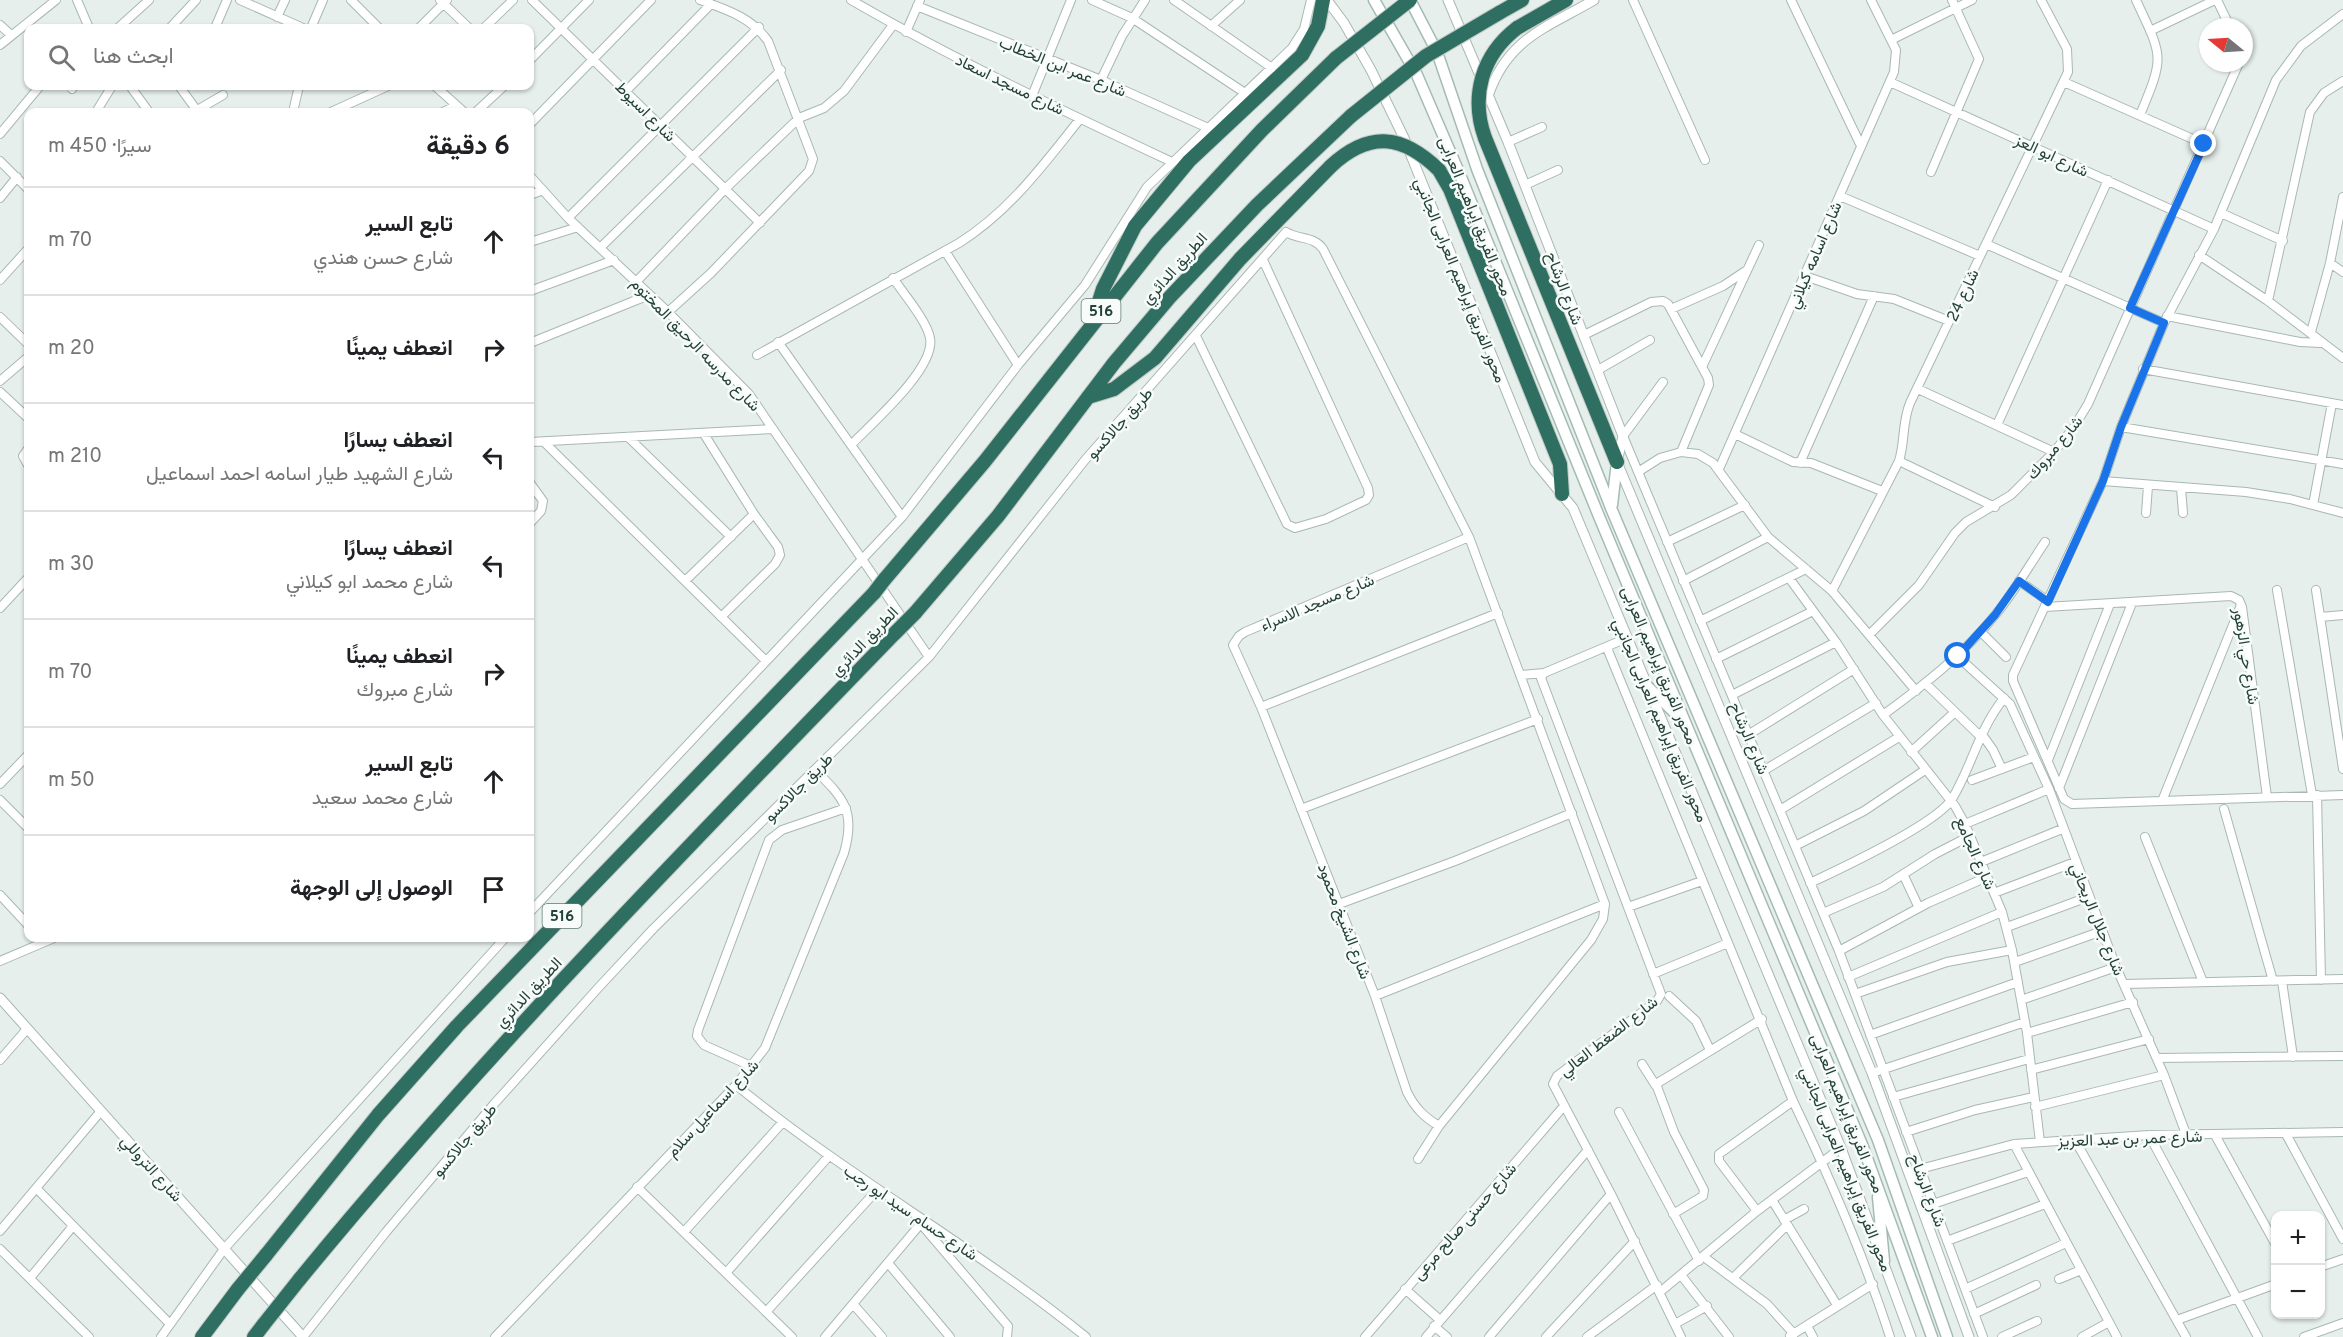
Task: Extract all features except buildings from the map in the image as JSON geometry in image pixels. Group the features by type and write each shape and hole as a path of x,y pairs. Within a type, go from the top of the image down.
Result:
{"highway":[{"path":"1092,323 1116,261 1148,209 1189,161 1294,63 1314,36 1325,0"},
{"name":"الطريق الدائري","path":"202,1337 378,1115 457,1026 874,593 985,460 1157,243 1212,182 1336,58 1410,0"},
{"name":"الطريق الدائري","path":"254,1337 419,1138 527,1016 915,613 998,516 1088,397 1197,266 1257,204 1351,116 1426,56 1522,0"},
{"path":"1566,0 1516,28 1494,51 1480,81 1478,110 1485,138 1617,462"},
{"path":"1088,397 1114,389 1155,358 1240,259 1331,166 1351,149 1364,144 1390,141 1415,149 1440,170 1450,189 1560,464 1562,494"}],"main road":[{"name":"محور الفريق إبراهيم العرابى","path":"1374,0 1403,49 1429,102 1876,1182 1932,1337"},
{"name":"محور الفريق إبراهيم العرابى","path":"1410,0 1437,52 1481,180 1611,508 1878,1140 1947,1337"},
{"path":"1611,508 1617,462"},
{"path":"1646,685 1684,722"},
{"path":"1876,1182 1884,1261"}],"street":[{"path":"30,24 56,0"},
{"path":"77,0 88,24"},
{"path":"123,24 149,0"},
{"path":"174,24 196,0"},
{"path":"216,24 227,0"},
{"path":"240,0 294,24"},
{"path":"277,17 285,0"},
{"path":"313,24 323,0"},
{"path":"351,0 375,24"},
{"path":"488,24 513,0"},
{"name":"شارع اسيوط","path":"531,0 760,223"},
{"path":"534,56 589,0"},
{"path":"534,120 651,0"},
{"path":"668,312 711,273 760,223 812,165 813,159 782,70 759,27 744,18 700,0"},
{"name":"شارع مسجد اسعاد","path":"851,0 906,32 1032,96 1172,162"},
{"path":"1032,96 1071,0"},
{"path":"1092,0 1132,18 1245,93"},
{"path":"1101,80 1132,18 1145,0"},
{"path":"1174,0 1272,68"},
{"path":"1211,26 1240,0"},
{"path":"534,908 902,517 1018,365 1085,285 1139,198 1172,162 1272,68 1298,39 1307,19 1311,0"},
{"name":"محور الفريق إبراهيم العرابى الجانبي","path":"1325,0 1344,23 1392,114 1532,454 1545,476 1573,508 1841,1148 1911,1337"},
{"name":"شارع الرشاح","path":"1448,0 1525,184 1623,436 1839,951 1983,1337"},
{"path":"1488,96 1501,67 1520,43 1594,0"},
{"path":"1632,0 1705,160"},
{"path":"1791,0 1861,146"},
{"name":"شارع اسامه كيلاني","path":"1719,469 1890,82 1897,61 1891,40 1871,0"},
{"path":"1931,171 1979,59 1952,0"},
{"path":"1891,40 1972,0"},
{"name":"شارع 24","path":"1832,591 1899,461 1906,413 2064,82 2070,60 2067,49 2041,0"},
{"path":"2136,0 2159,57 2158,71 2140,115"},
{"path":"2150,31 2216,0 2225,18"},
{"path":"423,24 444,1 465,24"},
{"path":"906,32 919,3"},
{"name":"شارع عمر ابن الخطاب","path":"919,3 1208,128"},
{"path":"625,92 711,4"},
{"path":"2343,14 2301,46 2276,80 2214,229 2165,320 2143,369 2103,481 2013,675 2013,681 2064,799 2072,804 2343,795"},
{"path":"0,25 11,35"},
{"path":"636,282 725,189 799,118 824,108 844,91 894,25"},
{"path":"568,218 759,27"},
{"path":"0,45 11,35 24,28"},
{"path":"600,248 782,70"},
{"name":"شارع مبروك","path":"1869,635 1920,585 1955,533 1979,513 1995,507 2011,495 2054,452 2081,416 2175,211 2235,72"},
{"path":"2268,301 2310,112 2324,93 2343,81"},
{"name":"شارع ابو العز","path":"1890,82 2214,229"},
{"path":"2064,82 2204,144"},
{"path":"0,134 37,90"},
{"path":"98,108 110,90"},
{"path":"133,90 145,108"},
{"path":"182,90 193,108"},
{"path":"294,108 298,90"},
{"path":"340,108 379,90"},
{"path":"439,90 459,108"},
{"path":"480,108 500,90"},
{"path":"202,108 222,95"},
{"path":"452,108 456,106"},
{"path":"757,355 945,251 986,225 1011,204 1080,119"},
{"path":"1508,142 1542,127"},
{"path":"0,161 24,185"},
{"path":"1525,184 1558,170"},
{"path":"0,198 17,177"},
{"name":"شارع مدرسه الرحيق المختوم","path":"534,180 568,218 668,312 749,394 929,657"},
{"path":"1997,425 2108,180"},
{"path":"534,193 543,190"},
{"path":"1840,196 1980,256"},
{"path":"2311,332 2330,263 2342,202"},
{"path":"2221,213 2283,241"},
{"path":"534,241 578,227"},
{"name":"طريق جالاكسو","path":"303,1337 386,1232 546,1045 653,929 929,657 1085,460 1197,336 1286,232 1296,237 1312,240 1323,249 1468,537"},
{"path":"1986,244 2130,308 2165,320 2300,342 2321,343"},
{"path":"1702,367 1759,245"},
{"path":"945,251 1018,365"},
{"path":"0,280 24,253"},
{"path":"2199,255 2268,301 2343,358"},
{"path":"1197,336 1287,524 1295,528 1305,525 1366,500 1369,495 1368,488 1263,260"},
{"path":"534,290 614,261"},
{"path":"2330,263 2343,272"},
{"path":"1671,309 1723,286 1748,269"},
{"path":"1805,276 1857,294 1894,298 1949,321"},
{"path":"851,445 924,365 930,346 928,332 894,278"},
{"path":"534,342 649,295"},
{"path":"1800,463 1874,296"},
{"path":"1584,335 1651,302 1663,301 1671,309 1708,378 1708,393 1681,452"},
{"path":"0,317 24,340"},
{"path":"1598,370 1650,340"},
{"path":"778,342 902,517"},
{"path":"0,381 24,360"},
{"path":"2143,369 2343,405"},
{"path":"1663,382 1623,436 1617,462 1872,1073 1969,1337"},
{"path":"1918,389 2054,452"},
{"path":"0,392 24,414"},
{"path":"2313,506 2332,403"},
{"path":"2121,427 2343,464"},
{"path":"534,442 773,429"},
{"path":"704,434 754,514 778,547 780,555 775,564 721,617"},
{"path":"1735,434 1800,463 1811,463 1882,491"},
{"path":"628,438 730,537"},
{"path":"544,442 766,661"},
{"path":"1638,472 1660,458 1681,452 1698,454 1719,469 1768,537 1832,591 1916,690"},
{"path":"1899,461 1995,507"},
{"path":"2103,481 2246,492 2343,513"},
{"path":"2146,513 2148,486"},
{"path":"2181,488 2183,513"},
{"path":"534,489 543,501 541,511 534,519"},
{"path":"1667,542 1745,505"},
{"path":"685,581 754,514"},
{"path":"1418,1158 1439,1126 1591,940 1605,913 1605,904 1522,675 1468,537"},
{"name":"شارع مسجد الاسراء","path":"1261,707 1233,648 1239,636 1468,537"},
{"path":"1683,580 1768,537"},
{"path":"1883,715 1958,656 1981,632 2045,542"},
{"path":"1700,621 1806,569"},
{"name":"شارع الجامع","path":"1789,578 1836,642 1883,715 1951,801 1965,824 2007,927 2027,1033 2040,1142"},
{"path":"2019,581 2047,604"},
{"path":"0,608 24,582"},
{"path":"2277,590 2315,795 2321,980"},
{"path":"2316,590 2340,732 2343,769"},
{"name":"شارع حي الزهور","path":"2047,604 2110,604 2231,597 2241,604 2267,797"},
{"path":"2059,788 2132,603"},
{"path":"2048,760 2110,604"},
{"path":"2162,801 2241,604"},
{"path":"1716,658 1813,611"},
{"path":"1261,707 1498,613"},
{"path":"2320,617 2343,615"},
{"path":"1981,632 2006,657"},
{"path":"1522,675 1544,673 1627,639"},
{"path":"1732,695 1836,642"},
{"path":"1606,648 1728,943 1762,1019 1793,1101 1823,1163 1873,1284 1890,1337"},
{"path":"1810,882 1880,848 1951,801 1980,734 2007,701 1958,656"},
{"path":"1748,735 1854,669"},
{"name":"شارع الضغط العالي","path":"1544,673 1541,681 1660,991 1657,1001 1554,1078 1553,1084 1635,1241 1681,1337"},
{"path":"1925,683 1980,734 1993,750 2002,769"},
{"name":"شارع جلال الريحاني","path":"2007,701 2049,789 2088,897 2116,967 2157,1058 2186,1134"},
{"path":"1764,771 1876,703"},
{"name":"شارع الشيخ محمود","path":"1261,707 1375,996 1407,1092 1420,1112 1439,1126"},
{"path":"1911,752 1955,712"},
{"path":"1301,810 1538,719"},
{"path":"1780,810 1899,737"},
{"path":"1972,780 2034,757"},
{"path":"0,784 24,759"},
{"path":"753,1067 704,1045 699,1041 698,1030 770,840 782,830 846,808 838,792 815,770"},
{"path":"1795,846 1864,811 1925,770"},
{"path":"1965,824 2049,789"},
{"path":"0,800 24,824"},
{"name":"شارع اسماعيل سلام","path":"495,1337 753,1067 765,1048 844,853 850,830 846,808"},
{"path":"2224,809 2273,981"},
{"path":"1339,904 1455,861 1572,813"},
{"path":"1981,862 2062,829"},
{"path":"1823,913 1884,887 1935,854 1970,836"},
{"path":"2145,837 2203,982"},
{"path":"1994,893 2075,862"},
{"path":"1904,874 1919,908"},
{"path":"1839,951 1919,908 1987,877"},
{"path":"1628,907 1702,880"},
{"path":"0,895 24,921"},
{"path":"2007,927 2088,897"},
{"path":"1375,996 1605,904"},
{"path":"1848,977 2002,912"},
{"path":"2015,962 2102,931"},
{"path":"0,962 39,942"},
{"path":"160,1337 224,1249 502,942"},
{"path":"1653,974 1728,943"},
{"path":"1855,994 1947,962 2012,950"},
{"path":"2021,1000 2116,967"},
{"path":"2124,984 2343,979"},
{"path":"2282,981 2293,1057"},
{"path":"1870,1035 2018,982"},
{"path":"1669,996 1695,1021 1710,1050"},
{"name":"شارع التروللي","path":"0,998 303,1337"},
{"path":"2027,1033 2133,1002"},
{"path":"1656,1086 1762,1019"},
{"path":"1872,1073 2025,1022"},
{"path":"2,1054 27,1029"},
{"path":"2031,1070 2149,1039"},
{"path":"2157,1058 2343,1056"},
{"path":"1893,1097 2029,1059"},
{"path":"1642,1064 1656,1086 1674,1132 1704,1190 1703,1196 1673,1214"},
{"path":"2035,1107 2164,1076"},
{"name":"شارع حسام سيد ابو رجب","path":"736,1085 828,1157 922,1223 1029,1291 1086,1337"},
{"path":"1906,1132 1975,1110 2034,1097"},
{"path":"1757,1211 1719,1161 1719,1154 1793,1101"},
{"name":"شارع حسنى صالح مرعى","path":"1365,1337 1564,1106"},
{"path":"0,1230 101,1111"},
{"path":"1619,1112 1673,1214 1701,1259 1733,1278 1767,1304 1792,1335 1873,1284"},
{"path":"684,1232 782,1123"},
{"name":"شارع عمر بن عبد العزيز","path":"1920,1168 2014,1144 2150,1135 2286,1134 2343,1131"},
{"path":"2286,1134 2342,1235"},
{"path":"2150,1135 2258,1337"},
{"path":"2215,1135 2271,1236"},
{"path":"2075,1140 2186,1337"},
{"path":"2014,1144 2117,1337"},
{"path":"1587,1337 1658,1288 1681,1275 1757,1211 1841,1148"},
{"path":"1425,1337 1588,1150"},
{"path":"726,1273 828,1157"},
{"path":"1923,1207 2028,1172"},
{"path":"637,1187 792,1337"},
{"path":"36,1188 170,1324"},
{"path":"766,1312 877,1190"},
{"path":"1489,1337 1611,1194"},
{"path":"1772,1200 1837,1305"},
{"path":"1947,1241 2045,1204"},
{"path":"1733,1278 1786,1223 1804,1209"},
{"path":"825,1337 922,1223 1008,1326 1007,1337"},
{"path":"30,1278 73,1226"},
{"path":"1546,1337 1635,1241"},
{"path":"1965,1289 2066,1243"},
{"path":"0,1250 89,1337"},
{"path":"2325,1265 2343,1259"},
{"path":"888,1263 950,1337"},
{"path":"2060,1279 2081,1270"},
{"path":"1681,1275 1729,1337"},
{"path":"1974,1314 2036,1285"},
{"path":"2177,1320 2271,1286"},
{"path":"1405,1289 1447,1337"},
{"path":"853,1304 882,1337"},
{"path":"1675,1324 1707,1306"},
{"path":"2002,1337 2037,1321"},
{"path":"2082,1337 2109,1322"},
{"path":"2304,1337 2324,1334 2343,1323"},
{"path":"1807,1326 1814,1337"}],"route":[{"path":"1958,656 1995,615 2019,581 2048,602 2103,481 2143,369 2164,323 2130,308 2204,144"}]}
